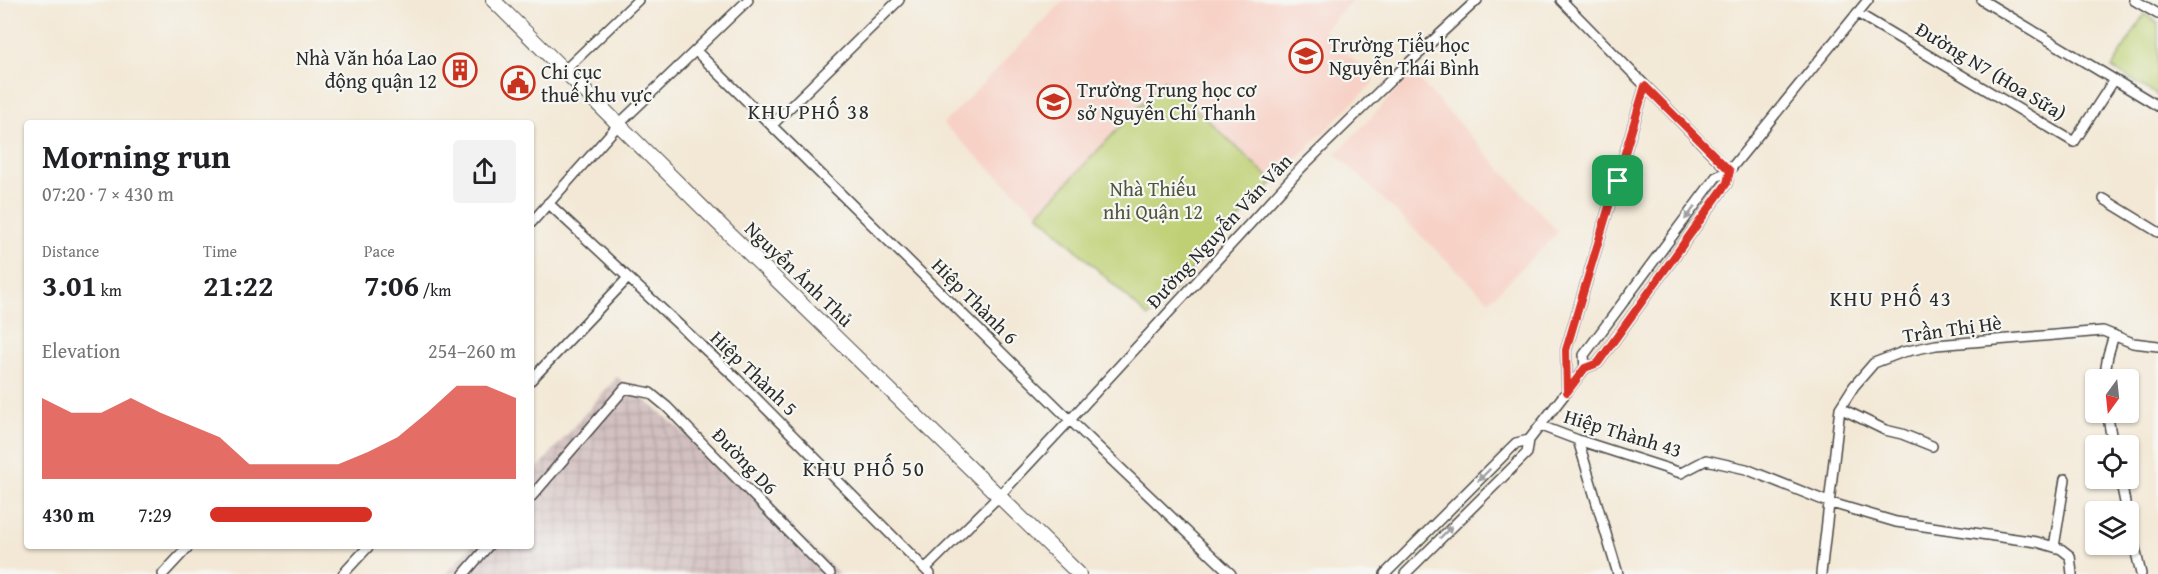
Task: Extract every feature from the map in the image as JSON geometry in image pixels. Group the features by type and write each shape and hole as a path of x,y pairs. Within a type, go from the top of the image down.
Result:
{"main road":[{"name":"Nguyễn Ảnh Thủ","path":"493,0 1079,574"}],"street":[{"path":"565,70 638,0"},
{"path":"534,219 619,124 748,0"},
{"path":"772,125 899,0"},
{"name":"Đường Nguyễn Văn Vân","path":"927,572 1302,167 1477,0"},
{"path":"1561,0 1730,171"},
{"name":"Hiệp Thành 43","path":"1405,574 1527,453 1529,440 1585,368 1598,363 1727,183 1730,171 1868,0"},
{"path":"2134,0 2158,14"},
{"path":"1985,1 2158,106"},
{"name":"Đường N7 (Hoa Sữa)","path":"1857,13 2074,142 2114,80"},
{"name":"Hiệp Thành 6","path":"696,51 1070,420 1231,574"},
{"name":"Hiệp Thành 43","path":"1567,392 1566,350 1645,86"},
{"name":"Hiệp Thành 43","path":"1585,368 1584,355 1716,177 1730,171"},
{"path":"2104,200 2158,232"},
{"name":"Hiệp Thành 5","path":"548,203 627,279 736,378 927,572"},
{"path":"534,377 627,279"},
{"name":"Trần Thị Hè","path":"1821,574 1840,408 1854,386 1874,363 1903,352 1936,345 2103,330 2133,343 2158,346"},
{"path":"2106,369 2114,335"},
{"name":"Đường D6","path":"534,494 625,388 650,393 667,407 830,574"},
{"path":"1840,408 1885,430 1932,446"},
{"name":"Hiệp Thành 43","path":"1541,426 1681,473 1706,460 1746,469 1828,502 1896,522 2037,542 2054,547"},
{"name":"Hiệp Thành 43","path":"1385,574 1516,442 1529,440"},
{"path":"1578,440 1618,574"},
{"path":"2065,479 2054,547 2070,556 2072,574"},
{"path":"163,574 184,549"},
{"path":"343,574 366,549"},
{"path":"464,574 485,549"},
{"path":"2137,555 2141,574"}],"shaded area":[{"name":"Trường Trung học cơ sở Nguyễn Chí Thanh","path":"1064,0 1352,0 1324,30 1375,81 1274,182 1164,80 1038,214 943,124"},
{"path":"1413,73 1558,232 1489,301 1336,154"},
{"path":"617,377 759,494 839,574 446,574 468,549 534,549 534,473"}],"green space":[{"path":"2144,14 2158,23 2158,96 2112,68"},
{"name":"Nhà Thiếu nhi Quận 12","path":"1164,80 1274,182 1148,317 1038,214"}],"place":[{"name":"Trường Tiểu học Nguyễn Thái Bình","path":"1306,56"},
{"name":"Nhà Văn hóa Lao động quận 12","path":"460,70"},
{"name":"Chi cục thuế khu vực","path":"518,83"},
{"name":"Trường Trung học cơ sở Nguyễn Chí Thanh","path":"1054,102"}],"district":[{"name":"KHU PHỐ 38","path":"809,112"},
{"name":"KHU PHỐ 43","path":"1891,299"},
{"name":"KHU PHỐ 50","path":"864,469"}],"route":[{"path":"1645,86 1730,171 1727,183 1598,363 1585,368 1567,392 1566,350 1618,181 1645,86"}]}
